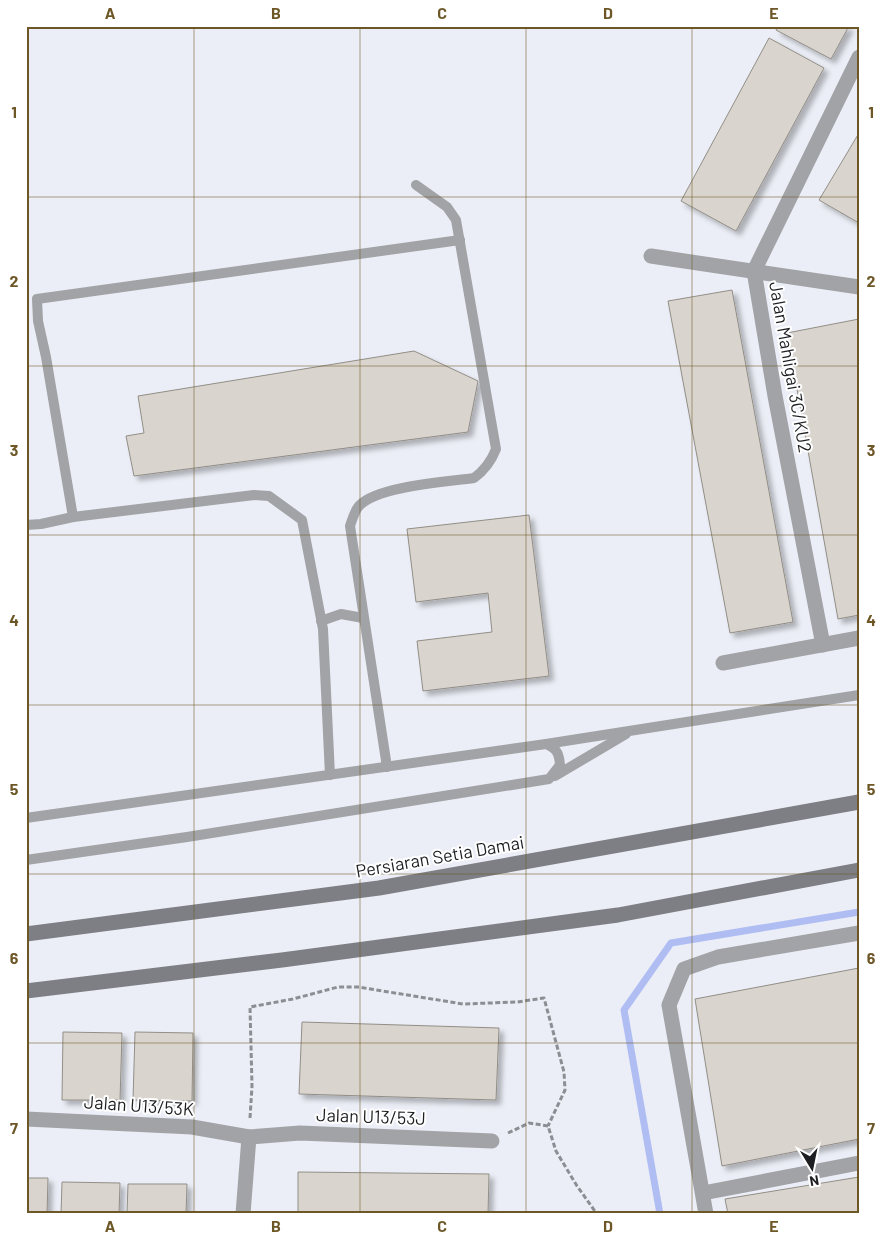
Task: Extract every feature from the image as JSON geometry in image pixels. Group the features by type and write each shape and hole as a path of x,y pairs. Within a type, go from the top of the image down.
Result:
{"street":[{"name":"Jalan Mahligai 3C/KU2","path":"823,645 775,396 754,271 859,57"},
{"path":"651,256 859,287"},
{"path":"723,663 859,638"},
{"name":"Persiaran Setia Damai","path":"26,934 380,888 859,802"},
{"path":"26,991 292,959 618,915 859,870"},
{"path":"706,1214 668,1005 684,969 718,957 859,933"},
{"name":"Jalan U13/53K","path":"26,1118 192,1127 249,1137"},
{"name":"Jalan U13/53J","path":"249,1137 300,1133 492,1141"},
{"path":"243,1214 249,1137"},
{"path":"703,1192 859,1163"}],"lane":[{"path":"387,767 350,526 359,505 373,496 389,491 474,478 483,472 496,449 456,220 447,207 416,185"},
{"path":"72,517 46,356 31,300 460,240"},
{"path":"26,525 41,524 72,517 254,495 269,496 302,520 321,621 330,775"},
{"path":"321,621 341,614 363,618"},
{"path":"26,818 546,744 859,695"},
{"path":"26,860 206,834 549,779 631,731"},
{"path":"546,744 553,747 558,752 560,758 560,765 557,771 549,779"}],"path":[{"path":"249,1137 252,1086 250,1007 292,999 338,987 358,987 463,1004 517,1002 544,998 564,1072 565,1090 548,1126 556,1151 577,1186 598,1214"},
{"path":"492,1141 529,1123 548,1126"}],"building":[{"path":"778,26 849,26 831,59 776,30"},
{"path":"769,38 824,68 736,231 681,201"},
{"path":"859,133 859,223 819,200"},
{"path":"732,290 793,622 730,633 668,301"},
{"path":"859,319 859,615 838,619 787,333"},
{"path":"414,351 478,381 468,432 134,476 126,436 144,433 138,396"},
{"path":"529,515 549,676 423,691 417,641 492,632 488,593 416,602 407,529"},
{"path":"859,968 859,1139 722,1166 695,999"},
{"path":"302,1022 499,1028 496,1100 299,1094"},
{"path":"63,1032 122,1033 120,1100 62,1100"},
{"path":"135,1032 193,1033 192,1101 133,1100"},
{"path":"298,1172 489,1174 488,1214 298,1214"},
{"path":"859,1177 859,1214 728,1214 725,1199"},
{"path":"26,1178 48,1178 47,1214 26,1214"},
{"path":"62,1182 120,1183 119,1214 61,1214"},
{"path":"128,1184 187,1184 186,1214 127,1214"}],"waterway":[{"path":"660,1214 624,1010 671,943 859,912"}]}
